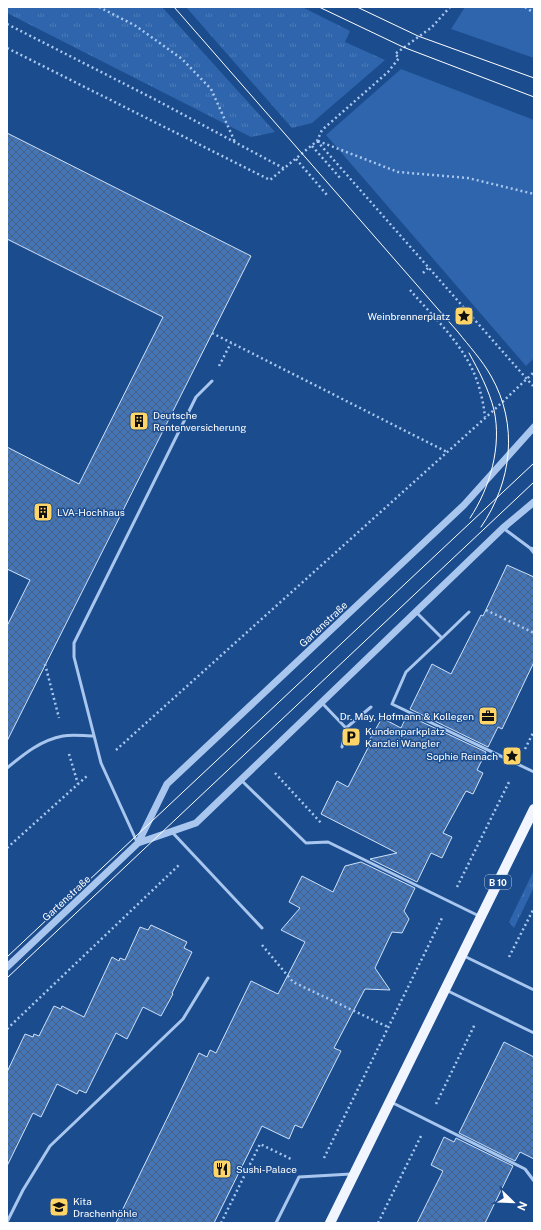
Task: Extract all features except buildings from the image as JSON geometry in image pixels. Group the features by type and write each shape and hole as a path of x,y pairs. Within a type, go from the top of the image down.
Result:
{"main road":[{"name":"B 10","path":"330,1223 534,809"}],"street":[{"name":"Gartenstraße","path":"7,967 138,844 167,784 464,505 534,427"},
{"name":"Gartenstraße","path":"138,844 196,823 503,528 534,502"}],"lane":[{"path":"138,844 101,763 74,657 74,643 196,397 212,381"},
{"path":"503,528 532,549 534,553"},
{"path":"416,612 442,638"},
{"path":"469,612 406,672 392,704 534,772"},
{"path":"322,703 346,728"},
{"path":"342,747 346,728 371,707"},
{"path":"7,768 23,755 44,742 64,736 94,736"},
{"path":"242,780 306,843 328,842 481,916"},
{"path":"172,832 262,928"},
{"path":"462,955 534,990"},
{"path":"7,1222 23,1190 50,1146 183,1019 208,978"},
{"path":"445,990 534,1033"},
{"path":"390,1102 429,1120 525,1170 534,1181"},
{"path":"276,1223 299,1176 354,1174"}],"path":[{"path":"99,7 136,26 182,59 211,90 235,142"},
{"path":"7,48 270,180 312,146 317,141 322,130 388,72 399,58 395,54 432,27 450,7"},
{"path":"525,7 534,13"},
{"path":"7,24 285,168"},
{"path":"317,141 398,172 468,178 534,194"},
{"path":"317,141 533,386"},
{"path":"312,146 341,179"},
{"path":"296,159 328,195"},
{"path":"423,273 428,268"},
{"path":"410,290 458,345 479,385 485,418"},
{"path":"212,333 447,452"},
{"path":"212,381 231,343"},
{"path":"7,848 485,418 534,372"},
{"path":"469,612 476,605 534,633"},
{"path":"322,1175 324,1159 534,731"},
{"path":"7,1028 192,853"},
{"path":"501,973 534,908"},
{"path":"262,928 257,939 293,982 388,1028"},
{"path":"378,1223 483,1009"},
{"path":"222,1223 260,1144 299,1162"}],"green space":[{"path":"7,7 162,7 275,132 251,137 7,13"},
{"path":"186,7 302,7 350,31 345,42 385,60 312,123 292,128"},
{"path":"465,7 534,7 534,58 451,29"},
{"path":"401,69 534,120 534,358 526,366 326,135"},
{"path":"534,870 534,887 514,928 509,922"}],"tram line":[{"path":"174,7 458,332 480,359 491,376 500,395 506,414 508,453 500,491 481,527"},
{"path":"319,7 403,47 534,97"},
{"path":"357,7 418,36 534,78"},
{"path":"469,353 489,395 494,410 496,424 495,452 492,466 483,494 470,518"},
{"path":"7,957 534,463"},
{"path":"7,978 534,482"}],"place":[{"name":"Weinbrennerplatz","path":"464,316"},
{"name":"Deutsche Rentenversicherung","path":"139,421"},
{"name":"LVA-Hochhaus","path":"43,512"},
{"name":"Dr. May, Hofmann & Kollegen","path":"488,716"},
{"name":"Kundenparkplatz Kanzlei Wangler","path":"351,737"},
{"name":"Sophie Reinach","path":"512,756"},
{"name":"Sushi-Palace","path":"222,1169"},
{"name":"Kita Drachenhöhle","path":"59,1207"}]}
